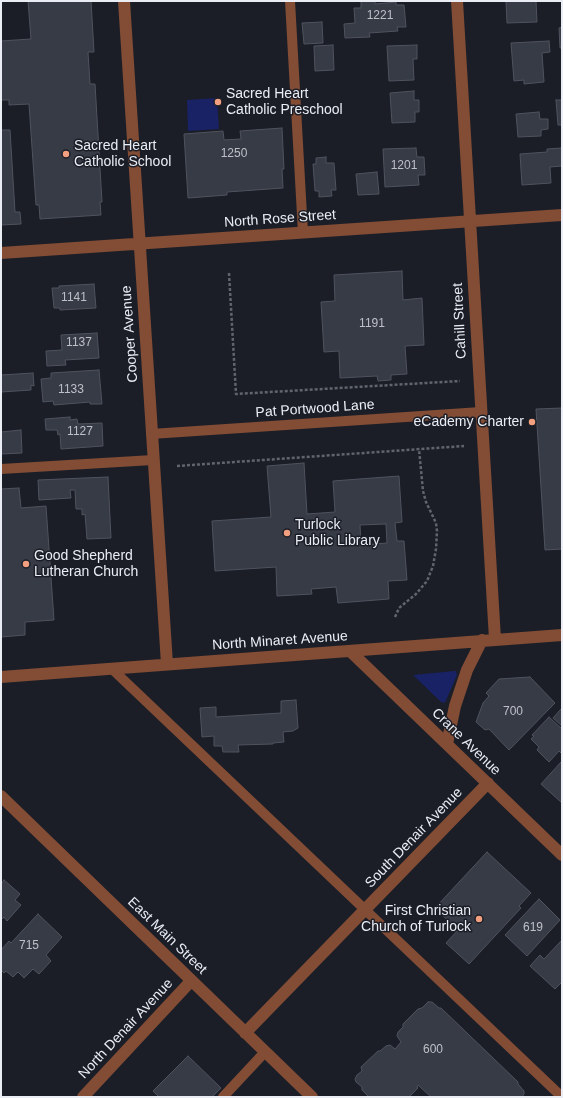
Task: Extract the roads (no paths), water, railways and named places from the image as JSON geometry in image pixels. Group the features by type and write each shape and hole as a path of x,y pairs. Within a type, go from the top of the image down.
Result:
{"street":[{"name":"Cooper Avenue","path":"124,1 167,664"},
{"name":"Cahill Street","path":"457,1 495,639"},
{"name":"North Rose Street","path":"1,253 562,215"},
{"name":"North Minaret Avenue","path":"1,677 562,635"},
{"path":"447,744 455,706 468,670 482,640"},
{"name":"Crane Avenue","path":"350,650 562,855"},
{"name":"South Denair Avenue","path":"245,1033 488,784"},
{"name":"East Main Street","path":"1,796 312,1097"},
{"name":"North Denair Avenue","path":"83,1097 191,981"}],"lane":[{"path":"290,1 303,233"},
{"name":"Pat Portwood Lane","path":"152,434 481,412"},
{"path":"1,469 153,460"},
{"path":"112,668 562,1097"},
{"path":"223,1097 265,1052"}],"place":[{"name":"Sacred Heart Catholic Preschool","path":"218,102"},
{"name":"Sacred Heart Catholic School","path":"66,154"},
{"name":"eCademy Charter","path":"532,422"},
{"name":"Turlock Public Library","path":"287,533"},
{"name":"Good Shepherd Lutheran Church","path":"26,564"},
{"name":"First Christian Church of Turlock","path":"479,919"}]}
